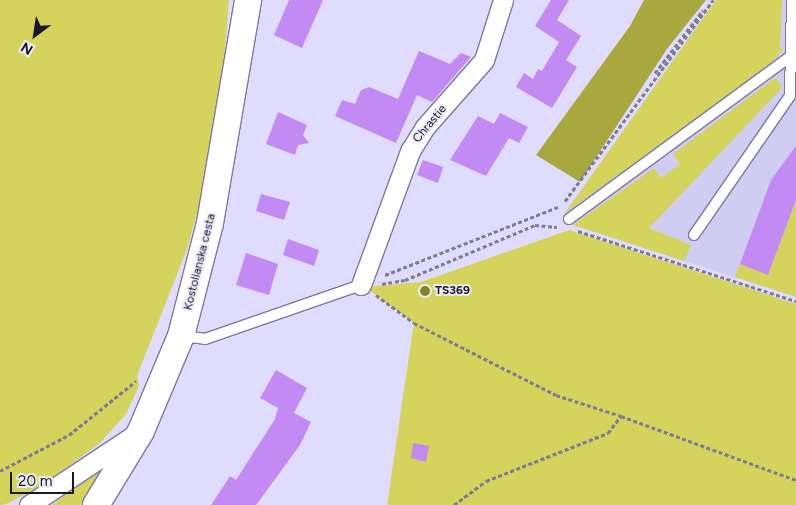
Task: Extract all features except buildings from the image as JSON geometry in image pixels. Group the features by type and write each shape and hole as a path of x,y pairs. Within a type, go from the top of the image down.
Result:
{"street":[{"name":"Kostolianska cesta","path":"96,505 142,431 181,336 210,223 248,0"},
{"name":"Chrastie","path":"363,286 410,150 425,127 484,60 502,0"},
{"path":"29,505 142,431"}],"lane":[{"path":"694,235 790,96 792,0"},
{"path":"569,224 790,56"},
{"path":"181,336 205,339 363,286"}],"path":[{"path":"363,286 558,207 630,111 673,47 712,0"},
{"path":"569,224 796,301"},
{"path":"363,286 405,280 536,225 561,227"},
{"path":"363,286 414,323 556,395 621,416 796,480"},
{"path":"0,472 69,435 142,375"},
{"path":"454,505 486,481 608,432 621,416"}],"shaded area":[{"path":"0,0 229,0 223,78 199,206 187,249 137,376 139,386 126,414 100,443 43,485 4,505 0,505"},
{"path":"644,0 706,0 667,49 580,182 536,155 630,26"},
{"path":"716,0 796,0 796,297 573,225 565,213"},
{"path":"716,0 782,0 780,48 784,49 764,70 565,213"},
{"path":"775,78 781,84 781,89 649,228 691,245 684,261 573,225 654,168 661,178 680,164 673,154"},
{"path":"796,200 796,297 735,277 740,264 768,275"},
{"path":"569,230 796,304 796,505 387,505 414,323 365,287 421,282"},
{"path":"101,468 105,472 81,505 52,505"}],"place":[{"name":"TS369","path":"425,291"}]}
